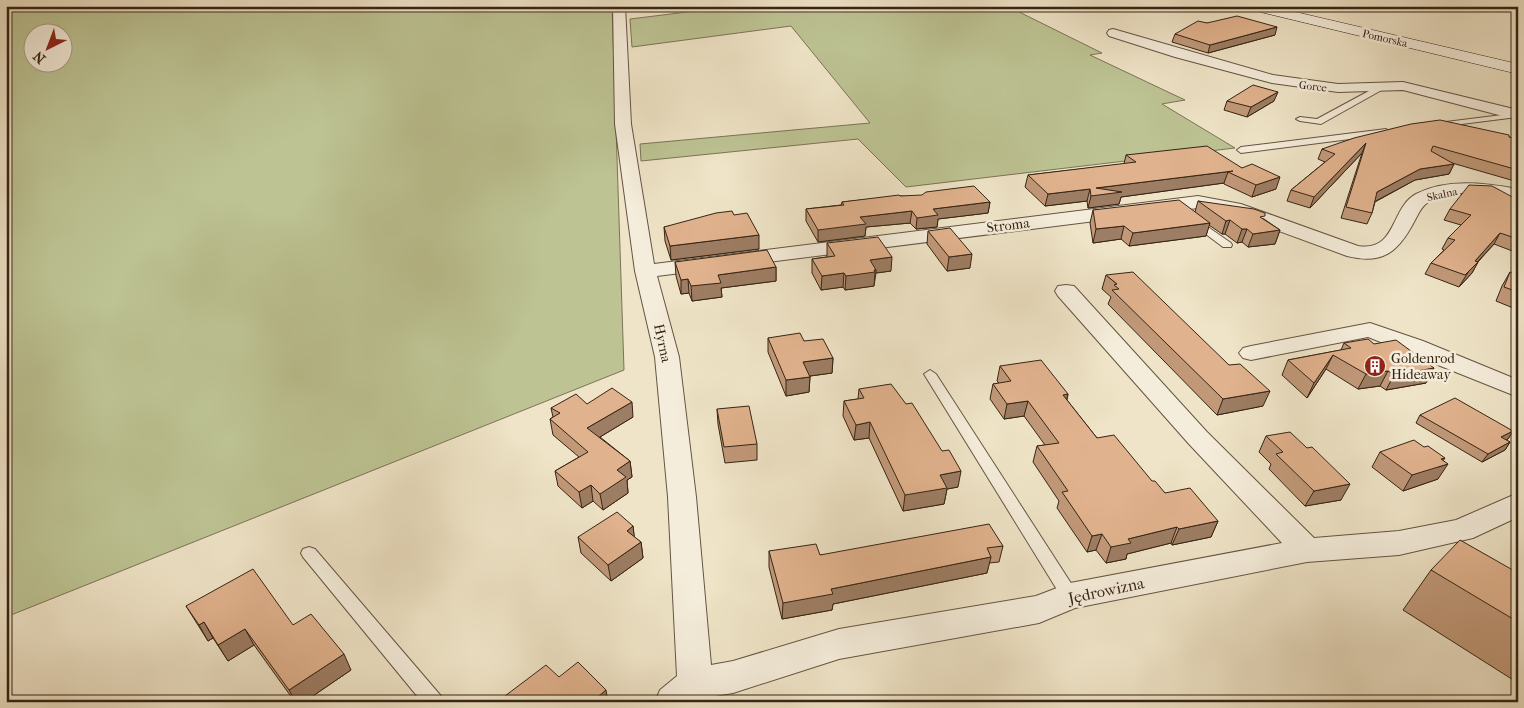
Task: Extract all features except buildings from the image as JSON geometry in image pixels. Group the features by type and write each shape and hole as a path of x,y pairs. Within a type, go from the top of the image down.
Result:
{"street":[{"name":"Hyrna","path":"619,6 623,124 645,271 668,357 682,498 688,696"},
{"name":"Pomorska","path":"1252,6 1518,69"},
{"name":"Gorce","path":"1113,32 1180,54 1272,79 1338,88 1414,88 1518,115"},
{"name":"Skalna","path":"1364,254 1374,254 1387,248 1414,205 1421,198 1440,192 1462,190 1518,194"},
{"name":"Stroma","path":"645,271 1198,202 1234,208 1340,248 1364,254"},
{"path":"1066,290 1192,431 1307,550"},
{"path":"1251,353 1370,330 1415,346 1518,389"},
{"name":"Jędrowizna","path":"688,696 733,677 839,644 1039,609 1070,596 1307,550 1399,543 1462,530 1518,504"}],"lane":[{"path":"1300,119 1318,122 1383,87"},
{"path":"1430,126 1518,115"},
{"path":"1241,150 1392,131"},
{"path":"1172,204 1227,245"},
{"path":"930,374 1070,596"},
{"path":"309,553 434,702"}],"green space":[{"path":"6,6 612,6 624,370 6,617"},
{"path":"736,6 1007,6 1102,53 1090,55 1185,100 1162,104 1235,148 906,187 858,139 641,161 640,144 870,123 791,26 632,47 630,19"}],"place":[{"name":"Goldenrod Hideaway","path":"1375,366"}]}
